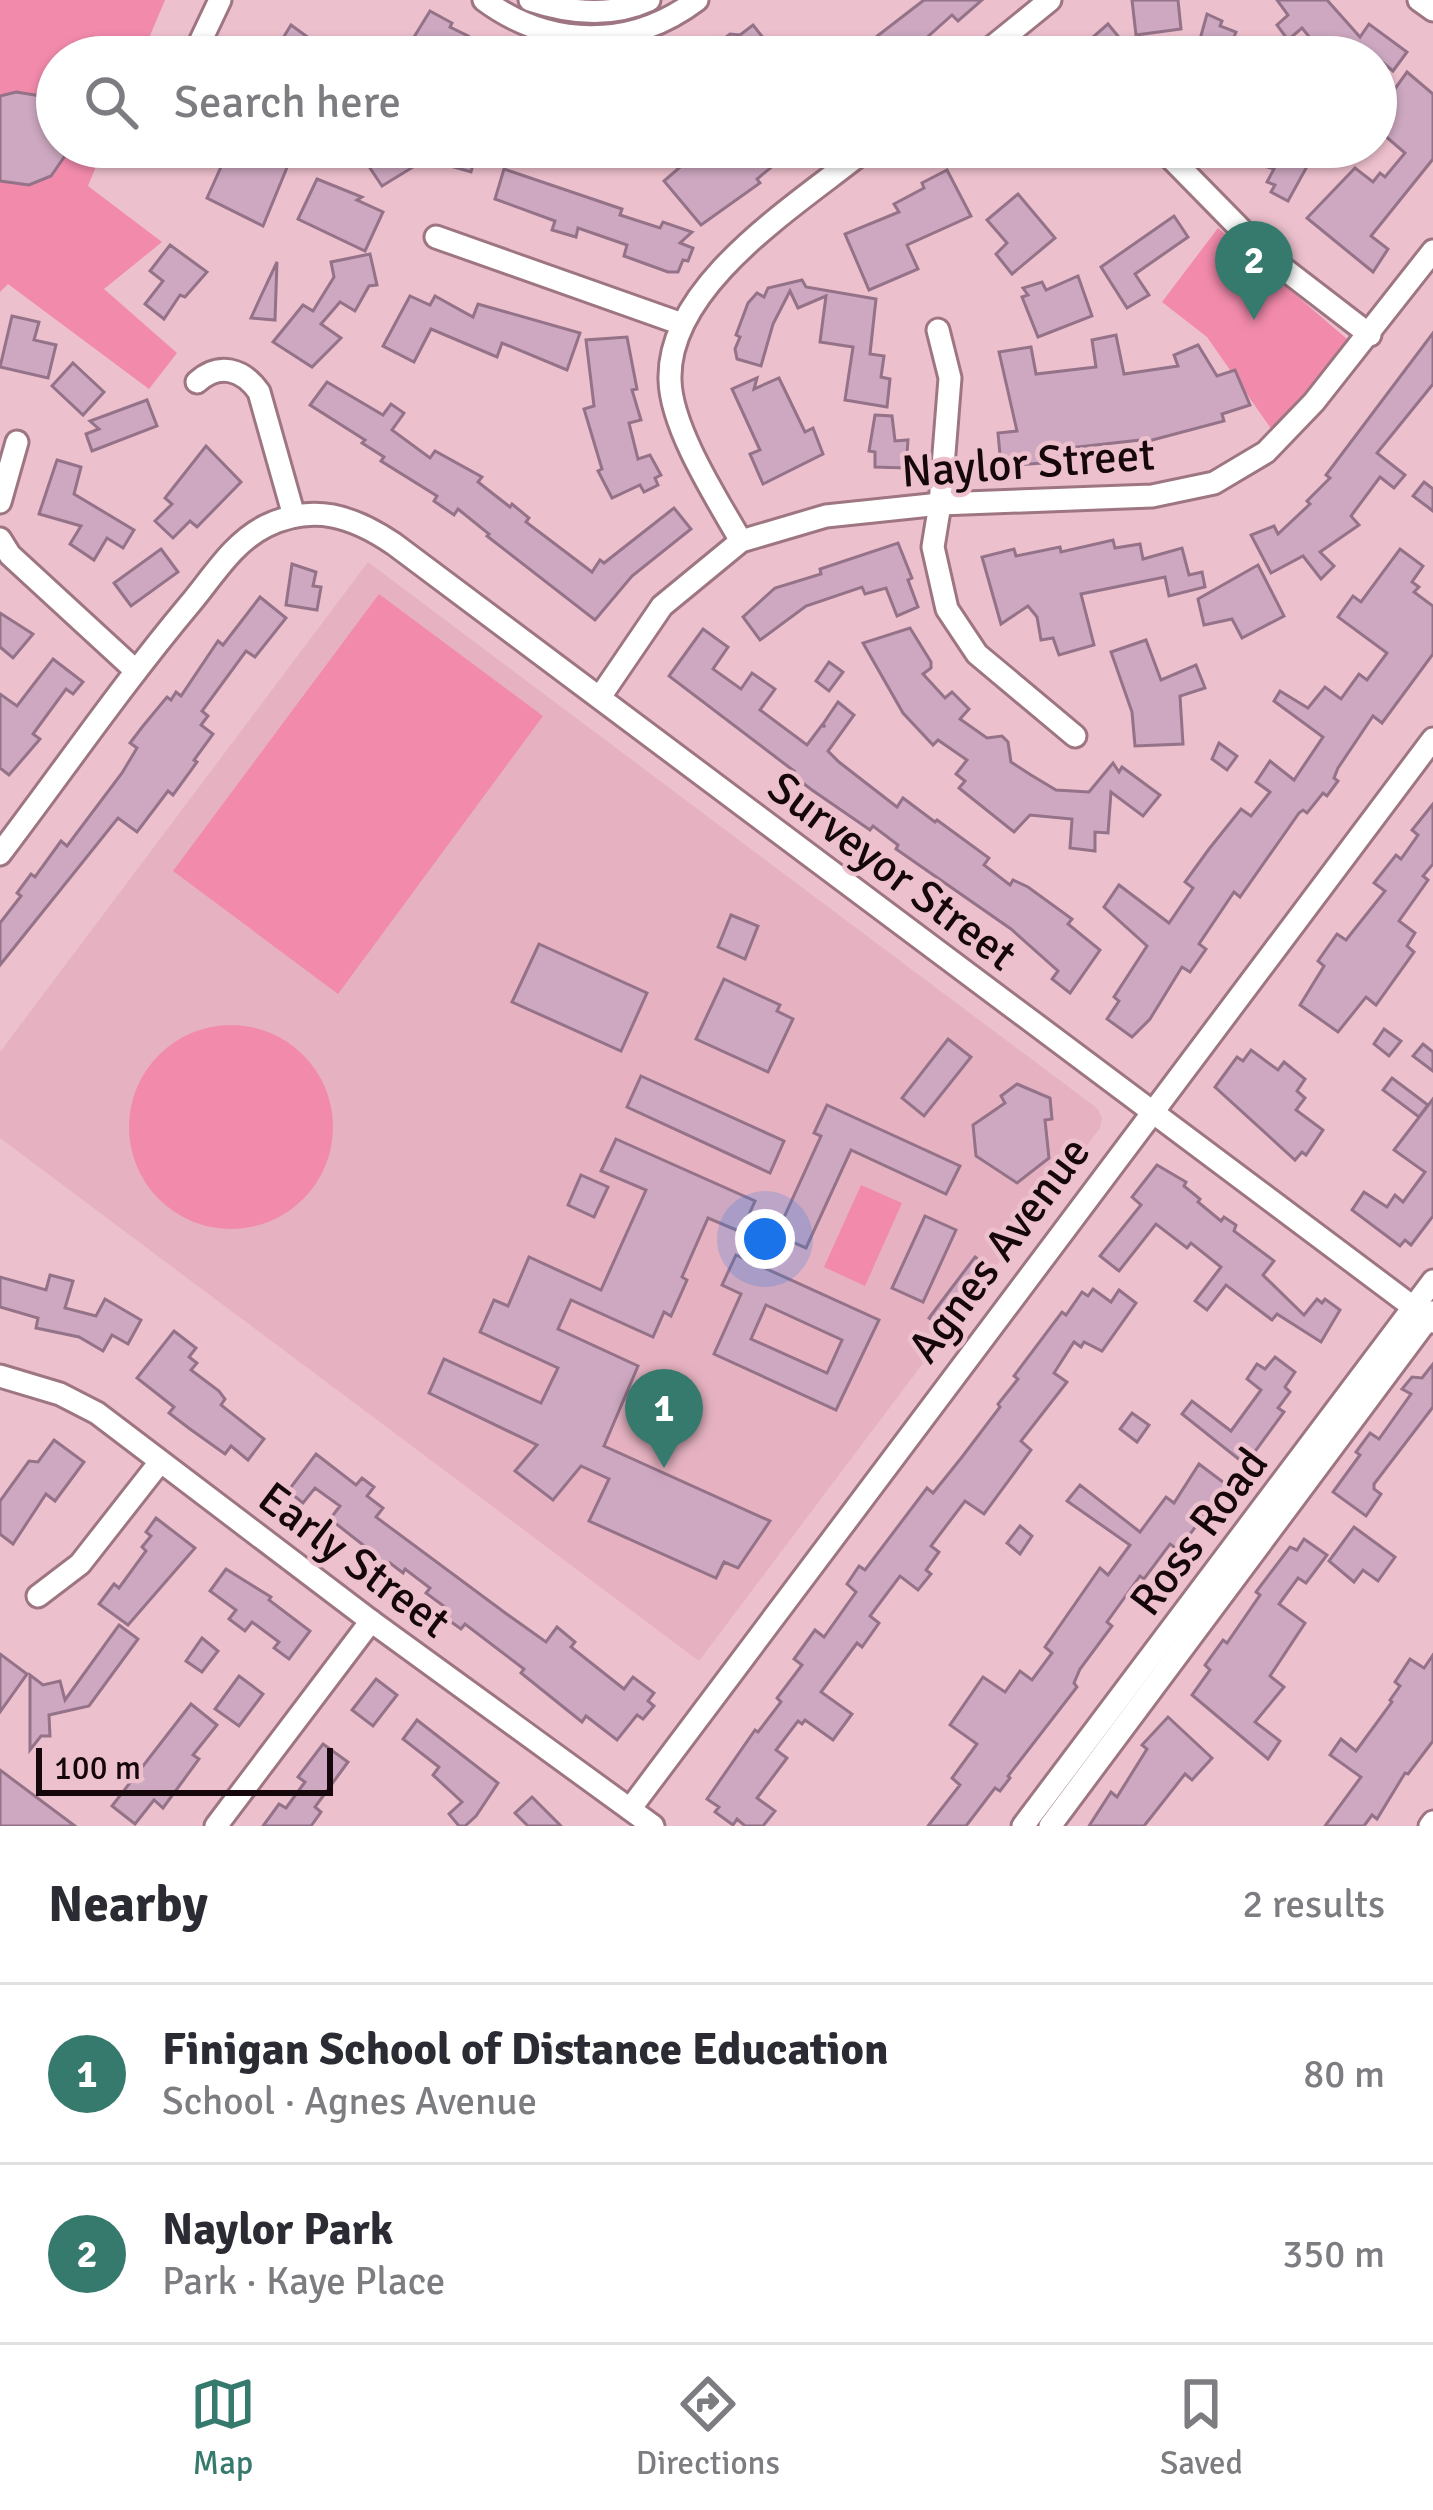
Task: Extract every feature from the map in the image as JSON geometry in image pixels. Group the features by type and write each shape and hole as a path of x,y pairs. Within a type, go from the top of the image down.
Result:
{"street":[{"path":"203,36 220,0"},
{"path":"484,0 506,15 553,34 572,36"},
{"path":"530,0 590,13 649,0"},
{"path":"607,36 657,23 697,0"},
{"path":"1006,36 1050,0"},
{"path":"1419,0 1433,10"},
{"path":"740,541 688,445 670,380 682,324 713,274 843,168"},
{"path":"1181,168 1266,255 1370,335"},
{"path":"436,237 682,324"},
{"name":"Naylor Street","path":"600,697 662,606 740,541 826,516 940,504 1152,496 1214,483 1266,452 1370,335 1433,251"},
{"path":"938,330 950,378 933,547 947,609 977,654 1075,736"},
{"path":"4,841 237,547 268,525 294,516 259,392 246,376 229,370 209,371 197,382"},
{"path":"0,502 16,442"},
{"name":"Surveyor Street","path":"294,516 330,514 371,529 1427,1315"},
{"path":"0,539 10,555 135,670"},
{"name":"Agnes Avenue","path":"630,1808 1433,739"},
{"name":"Ross Road","path":"1050,1826 1427,1315 1433,1281"},
{"name":"Ross Road","path":"1023,1826 1427,1315"},
{"name":"Early Street","path":"0,1376 84,1405 653,1826"},
{"path":"38,1596 80,1564 160,1462"},
{"path":"216,1826 371,1621"}],"shaded area":[{"path":"0,0 165,0 150,36 36,36 36,168 95,168 88,186 162,242 104,289 177,353 149,389 8,284 0,292"},
{"path":"1218,228 1347,339 1272,430 1207,337 1162,302"},
{"path":"368,562 1098,1109 1102,1118 1100,1128 699,1661 0,1138 0,1052"},
{"path":"379,594 543,716 338,994 173,871"},
{"path":"231,1025 270,1033 303,1055 325,1088 333,1127 325,1166 303,1199 270,1221 231,1229 192,1221 159,1199 137,1166 129,1127 137,1088 159,1055 192,1033"},
{"path":"861,1185 902,1203 865,1286 824,1267"}],"building":[{"path":"924,0 982,0 958,21 952,15 928,36 877,36"},
{"path":"1132,0 1178,0 1181,29 1136,35"},
{"path":"1277,0 1327,0 1359,36 1309,36 1302,28 1285,36 1277,25 1288,15"},
{"path":"430,11 468,36 415,36"},
{"path":"1207,14 1236,32 1234,36 1201,36"},
{"path":"1108,24 1118,36 1094,36"},
{"path":"1369,24 1385,36 1361,36"},
{"path":"291,25 306,36 284,36"},
{"path":"753,25 762,36 728,36 740,35"},
{"path":"1397,45 1407,52 1397,66"},
{"path":"1407,72 1433,94 1433,159 1371,236 1388,249 1373,272 1307,218 1355,168 1373,182 1380,173 1385,177 1397,168 1405,153 1397,146 1397,86"},
{"path":"16,92 36,95 36,168 57,168 51,176 29,185 0,181 0,96"},
{"path":"221,168 287,168 263,226 207,198"},
{"path":"370,168 411,168 382,186"},
{"path":"679,168 770,168 757,179 760,183 701,225 664,181"},
{"path":"1306,168 1288,201 1271,192 1275,185 1267,182 1274,169"},
{"path":"504,169 622,209 620,215 692,232 680,243 693,248 688,261 683,260 678,272 668,272 624,256 627,245 578,228 576,237 552,230 555,221 495,199"},
{"path":"947,170 971,216 907,245 918,269 869,290 845,234 899,212 894,204"},
{"path":"317,179 362,197 357,200 383,212 365,251 298,219"},
{"path":"1018,194 1055,238 1012,274 996,254 1007,243 987,220"},
{"path":"1174,216 1188,237 1135,274 1149,295 1127,308 1101,267"},
{"path":"170,245 207,272 185,297 180,295 164,319 145,304 163,281 150,271"},
{"path":"370,254 377,285 369,286 355,311 340,302 321,324 341,338 312,367 273,342 303,305 313,311 334,277 331,262"},
{"path":"277,262 275,320 251,318 261,296"},
{"path":"1078,276 1092,316 1038,337 1023,288 1042,282 1046,290"},
{"path":"802,280 806,287 876,299 870,354 884,356 881,377 890,379 887,407 845,400 853,347 820,342 826,296 798,308 790,291 773,324 761,366 737,359 740,337 736,335 748,303 757,293 764,297 768,288"},
{"path":"410,296 430,305 435,296 473,317 478,304 580,333 567,370 502,343 497,357 431,329 414,362 383,346"},
{"path":"12,316 39,322 34,340 56,345 48,378 0,367"},
{"path":"1433,333 1433,384 1377,453 1405,475 1394,488 1380,477 1351,516 1359,525 1320,552 1334,566 1321,579 1303,556 1271,573 1251,535 1274,526 1278,534 1310,504 1307,501 1330,478 1326,475"},
{"path":"1116,335 1124,374 1178,366 1174,355 1198,345 1217,376 1235,370 1250,405 1222,414 1224,421 1141,443 1068,448 1069,461 1001,466 998,433 1017,431 999,352 1031,347 1036,374 1096,367 1092,340"},
{"path":"627,337 637,389 632,390 641,420 629,423 638,459 650,455 661,475 655,478 658,485 644,492 640,485 612,498 598,471 602,469 584,409 594,406 586,340"},
{"path":"73,363 104,392 83,415 52,386"},
{"path":"757,378 754,389 779,378 805,432 813,428 823,454 763,484 750,454 760,450 732,389"},
{"path":"327,382 383,415 391,404 404,413 392,430 430,458 435,451 482,477 478,482 510,507 512,504 529,518 526,522 592,572 600,560 604,563 674,508 691,529 632,576 595,620 458,509 454,515 434,501 437,496 381,461 384,457 362,443 365,440 310,405"},
{"path":"147,400 157,426 92,451 86,434 99,429 90,421"},
{"path":"875,415 892,416 895,441 908,440 906,468 875,467 875,452 869,451"},
{"path":"206,446 241,482 197,527 190,521 173,538 155,521 172,504 165,498"},
{"path":"57,460 81,467 74,494 134,530 123,548 107,538 94,560 70,544 81,526 39,514"},
{"path":"1424,482 1433,489 1433,511 1413,496"},
{"path":"1113,540 1115,548 1140,544 1143,559 1182,548 1189,575 1202,572 1205,587 1169,596 1165,577 1081,594 1094,645 1059,655 1053,638 1041,640 1037,617 1028,606 1001,624 982,557 1014,549 1016,556 1060,547 1061,552"},
{"path":"898,543 918,607 897,616 886,588 865,594 862,587 806,606 760,640 743,617 775,588"},
{"path":"161,549 178,572 131,606 114,583"},
{"path":"1400,549 1423,566 1412,582 1419,587 1414,592 1433,606 1433,654 1382,723 1373,716 1338,768 1334,778 1338,781 1327,796 1323,793 1307,813 1299,813 1240,897 1234,892 1199,944 1206,949 1190,972 1182,967 1150,1019 1132,1037 1107,1019 1119,1001 1114,997 1147,946 1104,907 1119,885 1169,923 1193,888 1185,882 1209,849 1241,809 1251,816 1270,792 1256,782 1270,761 1294,780 1323,737 1274,701 1280,691 1308,708 1325,687 1341,699 1359,674 1367,680 1387,653 1338,617 1353,596 1361,602"},
{"path":"292,564 316,572 313,586 321,587 317,610 286,605"},
{"path":"1258,565 1284,616 1242,638 1232,619 1204,625 1198,599"},
{"path":"260,597 286,618 255,657 246,651 202,711 208,716 201,725 213,734 197,762 137,832 118,818 0,965 0,923 21,896 17,893 61,841 67,846 122,773 137,748 130,743 143,726 167,697 171,700 176,692 181,696 218,641 223,645"},
{"path":"0,613 33,634 13,658 0,647"},
{"path":"910,628 931,662 923,674 945,698 952,692 969,709 960,719 987,738 1002,736 1008,742 1011,762 1056,790 1089,792 1113,763 1119,772 1122,767 1160,795 1143,816 1111,792 1108,833 1095,832 1095,851 1070,848 1072,819 1030,815 1014,832 959,788 965,781 956,774 967,760 938,740 933,745 903,713 863,643"},
{"path":"703,629 728,647 713,669 741,689 752,673 775,689 760,710 807,745 825,727 838,702 854,715 828,751 839,762 897,807 903,798 937,820 989,858 984,865 1010,885 1013,880 1028,887 1072,919 1068,924 1100,950 1070,993 1052,979 1058,971 1011,929 896,849 898,845 873,826 870,830 812,790 791,774 794,771 669,676"},
{"path":"1146,640 1161,680 1196,665 1205,688 1180,696 1183,744 1135,746 1132,712 1111,652"},
{"path":"53,659 83,682 73,694 66,689 33,734 40,739 9,775 0,768 0,694 17,706"},
{"path":"829,662 843,672 829,691 816,681"},
{"path":"1219,743 1237,756 1227,770 1212,759"},
{"path":"1433,804 1433,864 1423,876 1428,880 1399,921 1415,933 1407,946 1414,952 1376,1005 1366,997 1338,1032 1300,1005 1324,966 1318,961 1337,934 1346,940 1385,891 1374,883 1396,855 1401,859 1418,835 1412,830"},
{"path":"731,915 758,926 745,959 718,947"},
{"path":"539,944 647,993 621,1051 512,1002"},
{"path":"724,979 780,1005 777,1011 793,1019 768,1072 696,1039"},
{"path":"1384,1029 1401,1041 1389,1056 1374,1044"},
{"path":"948,1039 971,1057 924,1116 902,1098"},
{"path":"1423,1044 1433,1052 1433,1071 1413,1056"},
{"path":"1251,1050 1278,1070 1284,1062 1305,1079 1297,1091 1305,1098 1296,1110 1323,1130 1306,1155 1302,1152 1295,1160 1215,1087 1237,1057 1243,1061"},
{"path":"641,1076 784,1141 770,1173 627,1107"},
{"path":"1392,1078 1428,1105 1419,1117 1383,1090"},
{"path":"1017,1084 1050,1098 1052,1119 1045,1120 1049,1158 1017,1183 976,1156 973,1125 1005,1103 1001,1096"},
{"path":"1433,1099 1433,1216 1411,1245 1405,1240 1400,1246 1352,1210 1364,1192 1387,1207 1395,1195 1403,1202 1425,1172 1394,1150"},
{"path":"827,1105 960,1166 946,1194 851,1150 806,1248 776,1235 821,1136 814,1133"},
{"path":"616,1139 755,1201 741,1232 708,1218 671,1316 664,1312 653,1337 571,1300 558,1329 638,1366 604,1446 770,1521 738,1568 724,1562 716,1578 589,1521 609,1479 581,1466 553,1500 515,1471 537,1445 429,1393 444,1359 541,1403 558,1368 480,1332 494,1300 508,1306 529,1257 601,1290 646,1190 601,1171"},
{"path":"1157,1165 1186,1182 1184,1186 1198,1202 1221,1221 1224,1217 1236,1225 1234,1231 1274,1261 1263,1275 1304,1315 1317,1299 1340,1310 1321,1342 1277,1314 1272,1320 1226,1285 1207,1310 1195,1301 1221,1267 1156,1224 1119,1271 1100,1256 1141,1205 1132,1197"},
{"path":"581,1175 608,1187 594,1217 568,1205"},
{"path":"925,1216 956,1230 923,1302 892,1288"},
{"path":"736,1255 879,1320 836,1410 714,1354 741,1294 722,1285","holes":["766,1305 842,1340 827,1373 751,1339"]},
{"path":"975,1257 989,1268 944,1329 929,1318"},
{"path":"50,1275 73,1281 65,1308 96,1316 105,1299 141,1320 128,1344 112,1335 103,1351 79,1337 36,1328 38,1318 0,1307 0,1277 46,1290"},
{"path":"1093,1289 1111,1302 1119,1290 1136,1303 1102,1351 1074,1342 1054,1373 1067,1382 1021,1441 1031,1450 984,1514 965,1501 931,1546 939,1552 926,1570 931,1574 918,1590 900,1576 870,1616 879,1623 862,1647 857,1643 821,1692 852,1714 833,1740 805,1720 798,1721 776,1750 787,1758 757,1798 775,1811 763,1826 745,1826 737,1819 733,1825 707,1799 755,1730 781,1702 777,1698 802,1665 794,1659 815,1630 824,1637 856,1592 847,1584 859,1566 865,1570 927,1488 933,1493 962,1457 1062,1312 1066,1315 1082,1292 1088,1296"},
{"path":"174,1331 196,1348 189,1357 197,1363 191,1370 219,1391 225,1399 221,1405 264,1439 248,1460 231,1446 225,1454 190,1429 169,1413 174,1407 137,1378"},
{"path":"1275,1357 1295,1372 1285,1387 1290,1392 1278,1408 1284,1412 1248,1461 1241,1461 1182,1414 1192,1401 1231,1431 1261,1390 1247,1379 1257,1364 1265,1369"},
{"path":"1433,1364 1433,1407 1374,1484 1381,1494 1366,1516 1333,1492 1370,1433 1379,1439 1411,1394 1402,1389 1412,1377 1422,1378"},
{"path":"1132,1413 1149,1425 1137,1442 1120,1429"},
{"path":"54,1440 84,1462 55,1501 46,1494 13,1544 0,1534 0,1501 29,1461 38,1462"},
{"path":"316,1454 356,1485 362,1478 374,1487 367,1496 383,1508 376,1517 546,1642 557,1627 575,1642 571,1647 624,1689 633,1677 654,1693 648,1701 654,1706 643,1719 637,1715 617,1740 586,1716 582,1722 465,1624 461,1629 440,1614 445,1607 426,1593 430,1588 405,1569 403,1573 390,1563 386,1567 330,1519 340,1506 315,1488 303,1503 288,1491"},
{"path":"1199,1464 1227,1485 1178,1550 1170,1544 1144,1579 1140,1576 1080,1669 1074,1683 1077,1687 1010,1778 1000,1791 995,1788 966,1826 928,1826 960,1785 952,1778 977,1744 950,1725 983,1677 1005,1692 1020,1671 1032,1680 1052,1653 1045,1647 1100,1568 1108,1575 1130,1545 1067,1501 1080,1485 1140,1532 1166,1497 1174,1503"},
{"path":"156,1518 195,1548 128,1625 99,1604 114,1584 119,1588 146,1551 142,1547 151,1536 146,1532"},
{"path":"1020,1526 1032,1536 1020,1554 1007,1543"},
{"path":"1354,1527 1395,1557 1378,1581 1363,1570 1354,1582 1329,1561"},
{"path":"1304,1539 1327,1555 1306,1583 1298,1578 1279,1604 1305,1623 1270,1676 1284,1687 1255,1722 1280,1741 1268,1759 1192,1695 1210,1670 1205,1665 1223,1640 1227,1643 1260,1595 1256,1592 1290,1547 1297,1550"},
{"path":"226,1569 271,1597 310,1631 289,1659 274,1648 279,1642 252,1622 245,1631 229,1619 236,1610 210,1591"},
{"path":"119,1625 138,1639 89,1706 49,1715 50,1736 41,1736 30,1750 30,1675 43,1685 60,1681 65,1700"},
{"path":"202,1638 218,1651 202,1672 186,1661"},
{"path":"0,1654 27,1674 0,1712"},
{"path":"1433,1655 1433,1741 1405,1773 1377,1819 1372,1815 1364,1826 1325,1826 1361,1777 1330,1755 1341,1739 1356,1751 1392,1702 1400,1686 1395,1682 1410,1659 1424,1668"},
{"path":"239,1676 263,1694 239,1726 215,1709"},
{"path":"376,1679 397,1695 373,1726 352,1710"},
{"path":"191,1704 217,1725 193,1755 199,1759 163,1808 154,1800 135,1824 112,1806"},
{"path":"1168,1717 1212,1758 1192,1780 1185,1774 1144,1826 1089,1826 1111,1792 1117,1797 1147,1749 1142,1745"},
{"path":"417,1720 498,1783 465,1826 449,1814 462,1802 433,1775 439,1767 403,1739"},
{"path":"323,1744 348,1762 315,1807 321,1812 311,1826 263,1826 279,1804 286,1808 305,1782 298,1777"},
{"path":"0,1770 75,1826 0,1826"},
{"path":"532,1797 561,1826 528,1826 515,1813"}],"place":[{"name":"Naylor Park","path":"1254,320"},
{"name":"Finigan School of Distance Education","path":"664,1468"}]}
